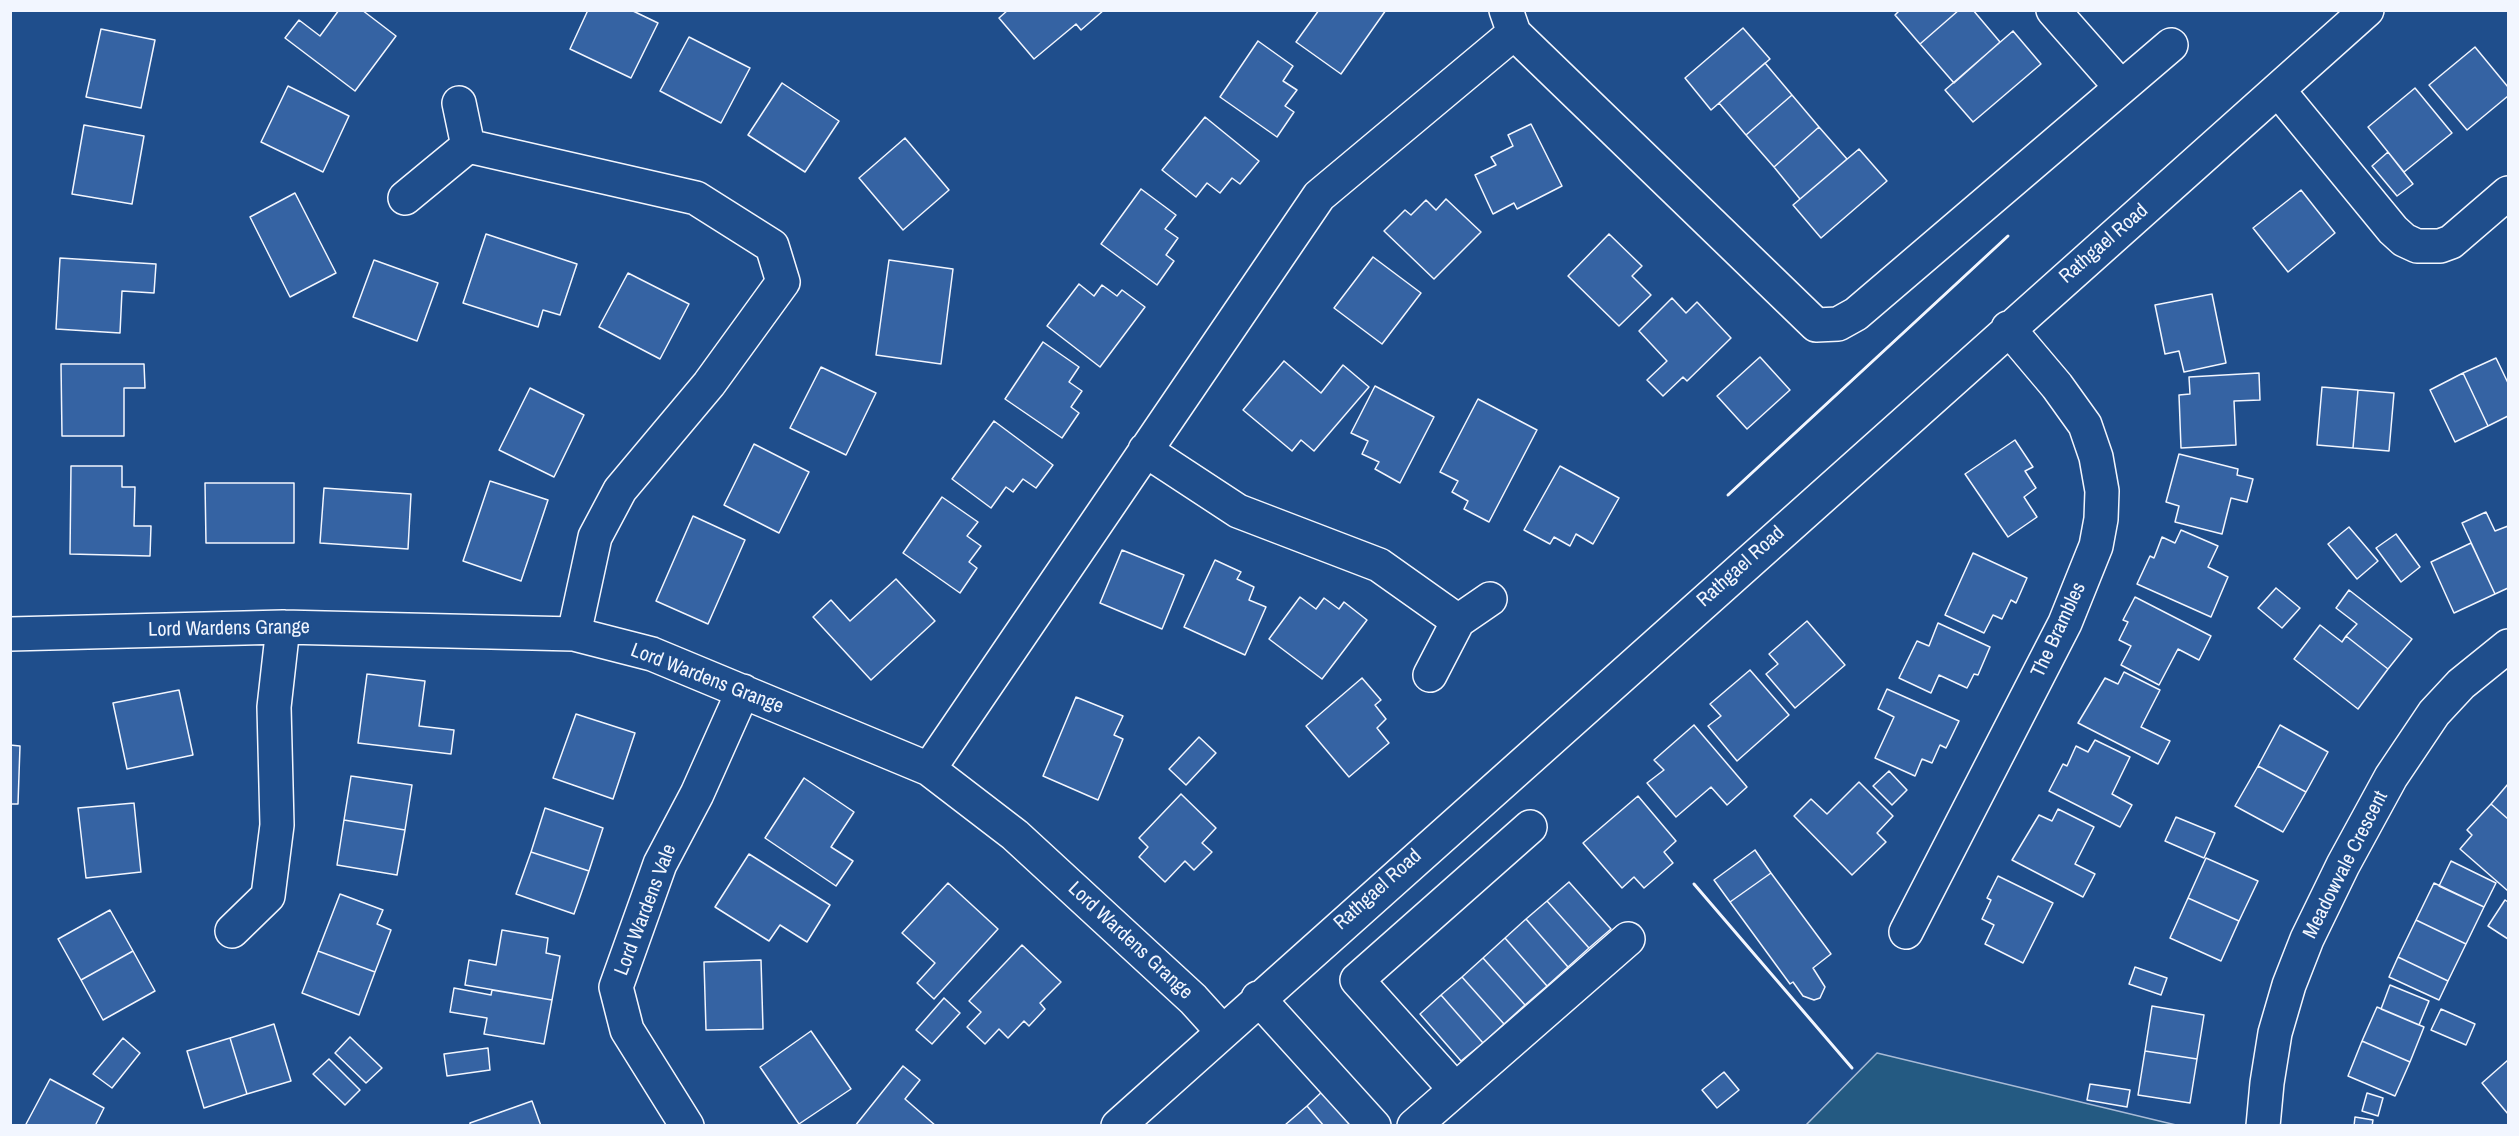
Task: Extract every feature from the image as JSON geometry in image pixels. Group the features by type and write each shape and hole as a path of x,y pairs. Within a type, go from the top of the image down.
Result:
{"street":[{"path":"2053,10 2120,86"},
{"name":"Rathgael Road","path":"1118,1125 2008,328 2367,10"},
{"path":"929,769 1319,196 1510,22 1816,325 1838,324 1856,314 2120,86 2171,45"},
{"path":"2278,90 2393,230 2410,243 2428,248 2451,242 2508,193"},
{"path":"459,103 468,146"},
{"path":"405,198 468,146"},
{"path":"468,146 696,198 772,246 783,282 709,384 620,490 595,537 574,634"},
{"name":"The Brambles","path":"1906,932 2065,623 2096,546 2101,519 2102,491 2096,457 2085,425 2058,386 2008,328"},
{"path":"1145,450 1238,511 1379,565 1458,621"},
{"path":"1430,675 1458,621 1490,599"},
{"path":"232,931 268,896 278,825 274,707 283,627"},
{"name":"Lord Wardens Grange","path":"10,634 283,627 574,634 652,654 929,769 1015,835 1193,999 1222,1031"},
{"name":"Meadowvale Crescent","path":"2264,1125 2267,1083 2275,1033 2289,985 2307,939 2348,856 2391,777 2428,721 2461,684 2508,646"},
{"name":"Lord Wardens Vale","path":"687,1125 627,1030 616,987 660,864 697,794 743,691"},
{"path":"1455,1089 1357,980 1530,827"},
{"path":"1414,1125 1628,939"},
{"path":"1258,998 1374,1125"}],"shaded area":[{"path":"1877,1053 2176,1125 1806,1125"}],"building":[{"path":"339,10 362,10 396,36 355,91 285,38 299,20 320,36"},
{"path":"588,10 631,10 658,23 631,78 570,49"},
{"path":"1008,10 1104,10 1081,30 1076,24 1034,59 999,18"},
{"path":"1319,10 1386,10 1341,74 1296,42"},
{"path":"1900,10 1959,10 1920,44 1895,15"},
{"path":"1959,10 1973,10 2000,42 1954,83 1920,44"},
{"path":"1743,28 1770,59 1711,110 1685,78"},
{"path":"101,29 155,40 141,108 86,97"},
{"path":"2013,31 2041,64 1973,122 1945,90"},
{"path":"689,37 750,68 721,123 660,91"},
{"path":"1258,41 1293,66 1283,81 1297,90 1285,106 1294,112 1277,137 1220,97"},
{"path":"2475,47 2508,87 2508,96 2467,130 2429,85"},
{"path":"1765,63 1792,95 1746,135 1719,103"},
{"path":"782,83 839,121 805,172 748,135"},
{"path":"288,86 349,116 323,172 261,142"},
{"path":"2415,88 2452,133 2404,172 2368,127"},
{"path":"1792,95 1819,127 1774,167 1746,135"},
{"path":"1205,117 1259,161 1240,184 1232,178 1220,193 1207,183 1196,197 1162,170"},
{"path":"1531,124 1562,186 1517,209 1514,203 1493,214 1475,175 1496,165 1491,157 1513,146 1508,135"},
{"path":"84,125 144,136 132,204 72,194"},
{"path":"1819,127 1847,159 1800,199 1774,167"},
{"path":"905,138 949,190 903,230 859,178"},
{"path":"1859,149 1887,181 1821,238 1793,205"},
{"path":"2388,152 2413,184 2397,196 2372,166"},
{"path":"1141,189 1176,215 1165,229 1178,238 1166,255 1174,261 1157,285 1101,244"},
{"path":"2301,190 2335,233 2288,272 2253,228"},
{"path":"295,193 336,273 290,297 250,217"},
{"path":"1446,199 1481,232 1434,279 1384,231 1405,210 1411,215 1426,200 1436,210"},
{"path":"486,234 577,264 560,315 543,310 538,327 463,303"},
{"path":"1609,234 1642,266 1632,276 1651,295 1619,326 1568,276"},
{"path":"1373,257 1421,293 1382,344 1334,308"},
{"path":"60,258 156,264 154,293 122,291 120,333 56,329"},
{"path":"374,260 438,283 417,341 353,317"},
{"path":"889,260 953,269 941,364 876,355"},
{"path":"628,273 689,304 660,359 599,327"},
{"path":"1079,284 1094,296 1102,285 1117,296 1122,290 1145,307 1100,367 1047,326"},
{"path":"2212,294 2226,363 2184,372 2179,351 2165,354 2155,305"},
{"path":"1672,298 1686,313 1697,302 1731,338 1687,381 1683,377 1663,396 1647,380 1667,361 1639,331"},
{"path":"1043,342 1079,367 1069,382 1082,391 1071,407 1079,413 1062,438 1005,399"},
{"path":"1760,357 1790,390 1747,429 1717,396"},
{"path":"2496,358 2508,383 2508,416 2488,426 2463,373"},
{"path":"1284,361 1321,393 1343,365 1369,387 1314,451 1301,440 1292,451 1243,410"},
{"path":"61,364 144,364 145,388 124,388 124,436 62,436"},
{"path":"821,367 876,393 846,455 790,428"},
{"path":"2259,373 2260,400 2234,401 2236,445 2181,448 2179,395 2190,394 2189,377"},
{"path":"2463,373 2488,426 2455,442 2430,390"},
{"path":"1375,386 1434,417 1400,483 1375,469 1379,462 1362,454 1368,441 1351,433"},
{"path":"2322,387 2358,390 2353,448 2317,445"},
{"path":"530,388 584,415 554,477 499,450"},
{"path":"2358,390 2394,393 2389,451 2353,448"},
{"path":"1478,399 1537,430 1489,522 1464,509 1468,501 1452,492 1458,481 1440,472"},
{"path":"994,421 1053,465 1036,488 1023,479 1013,492 1006,487 991,508 952,479"},
{"path":"2015,440 2033,467 2025,471 2036,488 2024,497 2037,517 2008,537 1965,474"},
{"path":"754,444 809,472 779,533 724,505"},
{"path":"2179,454 2238,469 2237,475 2253,479 2247,502 2231,498 2222,534 2175,522 2179,506 2166,502"},
{"path":"71,466 122,466 122,487 135,487 134,526 151,526 150,556 70,554"},
{"path":"1560,466 1619,498 1593,544 1576,534 1570,546 1554,537 1550,544 1524,530"},
{"path":"490,481 548,500 521,581 463,561"},
{"path":"205,483 294,483 294,543 206,543"},
{"path":"324,488 411,494 408,549 320,543"},
{"path":"942,497 978,522 967,536 981,546 969,562 977,568 960,593 903,553"},
{"path":"2486,512 2495,531 2508,526 2508,588 2495,594 2462,523"},
{"path":"693,516 745,540 708,624 656,601"},
{"path":"2349,527 2378,561 2357,579 2328,544"},
{"path":"2181,530 2218,546 2208,567 2228,577 2211,617 2137,584 2150,556 2154,558 2162,537 2175,543"},
{"path":"2396,534 2420,567 2401,582 2376,548"},
{"path":"2471,543 2495,594 2454,613 2431,562"},
{"path":"1122,550 1184,575 1162,629 1100,603"},
{"path":"1973,553 2027,578 2016,603 2011,600 2002,619 1993,615 1984,633 1945,615"},
{"path":"1215,560 1241,572 1237,579 1254,587 1249,600 1266,607 1245,655 1184,627"},
{"path":"896,579 935,621 871,680 813,617 831,600 850,621"},
{"path":"2276,588 2300,608 2282,628 2258,608"},
{"path":"2349,590 2412,639 2388,669 2346,636 2357,624 2336,608"},
{"path":"1300,597 1316,609 1324,598 1339,609 1344,602 1367,620 1322,679 1269,639"},
{"path":"2135,597 2211,636 2199,660 2178,649 2159,685 2121,665 2131,646 2119,640 2128,622 2123,620"},
{"path":"1807,621 1845,665 1795,708 1766,674 1778,664 1769,654"},
{"path":"1938,623 1990,647 1978,675 1974,674 1967,688 1939,675 1931,693 1899,678 1917,641 1929,646"},
{"path":"2320,625 2342,642 2346,636 2388,669 2358,709 2294,659"},
{"path":"1750,670 1789,715 1737,761 1708,726 1721,716 1710,704"},
{"path":"2124,672 2160,690 2141,727 2170,741 2158,764 2078,723 2105,678 2118,684"},
{"path":"367,674 425,681 419,726 454,730 451,754 358,743"},
{"path":"1362,678 1381,700 1375,705 1386,719 1377,728 1389,743 1349,777 1306,726"},
{"path":"1887,689 1959,721 1946,748 1940,745 1932,763 1922,759 1915,776 1875,758 1894,717 1878,709"},
{"path":"179,690 193,755 127,769 113,703"},
{"path":"1076,697 1123,716 1114,735 1123,739 1098,800 1043,776"},
{"path":"576,714 635,733 613,799 553,778"},
{"path":"1694,725 1747,787 1727,805 1711,787 1676,817 1647,783 1664,770 1654,760"},
{"path":"2280,725 2328,752 2306,792 2258,766"},
{"path":"1199,737 1216,753 1186,785 1169,769"},
{"path":"2095,740 2130,757 2112,794 2132,805 2120,827 2049,791 2063,764 2067,766 2076,746 2088,752"},
{"path":"10,745 20,746 18,804 10,804"},
{"path":"2258,766 2306,792 2283,832 2235,806"},
{"path":"1889,771 1907,790 1892,805 1873,786"},
{"path":"351,776 412,785 405,830 344,820"},
{"path":"804,778 854,812 831,847 853,861 836,886 765,838"},
{"path":"1859,782 1893,816 1877,833 1886,842 1852,875 1794,816 1811,799 1827,814"},
{"path":"2508,784 2508,819 2491,804"},
{"path":"1181,794 1216,828 1202,843 1212,852 1194,870 1185,861 1165,882 1139,857 1148,847 1139,838"},
{"path":"1638,796 1676,841 1664,852 1673,863 1644,888 1634,877 1622,888 1583,843"},
{"path":"134,803 141,872 86,878 78,808"},
{"path":"2491,804 2508,819 2508,891 2460,849 2472,835 2467,830"},
{"path":"545,808 603,828 589,871 531,852"},
{"path":"2058,809 2094,827 2075,864 2095,874 2083,897 2012,860 2039,815 2052,821"},
{"path":"2176,817 2215,833 2204,858 2165,841"},
{"path":"344,820 405,830 397,875 337,865"},
{"path":"1755,850 1771,873 1730,902 1714,880"},
{"path":"531,852 589,871 574,914 516,894"},
{"path":"749,854 830,905 807,942 780,925 769,941 715,907"},
{"path":"2206,858 2258,881 2239,921 2188,898"},
{"path":"2451,861 2496,883 2484,907 2439,886"},
{"path":"1771,873 1831,954 1813,968 1825,987 1820,998 1814,1000 1803,996 1793,982 1790,984 1730,902"},
{"path":"1998,876 2053,903 2023,963 1985,944 1994,925 1982,919 1991,900 1987,898"},
{"path":"1569,882 1611,929 1589,948 1547,901"},
{"path":"948,883 998,929 934,999 917,983 935,963 902,933"},
{"path":"2434,883 2484,907 2466,944 2416,920"},
{"path":"340,894 383,910 377,924 391,930 375,972 318,951"},
{"path":"2188,898 2239,921 2221,961 2170,938"},
{"path":"2505,900 2508,902 2508,939 2488,926"},
{"path":"1547,901 1589,948 1568,967 1526,919"},
{"path":"110,910 133,951 81,980 58,939"},
{"path":"1526,919 1568,967 1547,986 1505,938"},
{"path":"2416,920 2466,944 2448,981 2398,957"},
{"path":"502,930 548,938 546,953 560,956 552,1000 465,985 469,960 496,965"},
{"path":"1505,938 1547,986 1525,1005 1483,958"},
{"path":"1022,945 1061,982 1040,1003 1045,1009 1029,1026 1024,1021 1008,1038 999,1029 985,1044 967,1027 981,1012 969,1001"},
{"path":"133,951 155,991 103,1020 81,980"},
{"path":"318,951 375,972 359,1015 302,993"},
{"path":"2398,957 2448,981 2439,1000 2389,977"},
{"path":"1483,958 1525,1005 1504,1024 1462,977"},
{"path":"761,960 763,1029 706,1030 704,962"},
{"path":"2135,967 2167,978 2161,995 2129,984"},
{"path":"1462,977 1504,1024 1483,1043 1441,995"},
{"path":"2390,985 2429,1001 2419,1025 2381,1009"},
{"path":"454,988 491,995 492,990 552,1000 544,1044 484,1034 487,1018 450,1012"},
{"path":"1441,995 1483,1043 1461,1061 1420,1014"},
{"path":"944,998 960,1013 932,1044 916,1030"},
{"path":"2152,1006 2204,1015 2197,1059 2145,1051"},
{"path":"2377,1007 2424,1027 2410,1062 2362,1041"},
{"path":"2441,1009 2475,1024 2466,1045 2431,1030"},
{"path":"274,1024 291,1081 247,1094 230,1038"},
{"path":"811,1031 851,1089 799,1124 760,1067"},
{"path":"350,1037 382,1068 366,1083 335,1053"},
{"path":"123,1038 140,1053 112,1088 93,1074"},
{"path":"230,1038 247,1094 204,1108 187,1051"},
{"path":"2362,1041 2410,1062 2395,1096 2348,1076"},
{"path":"488,1048 490,1070 447,1076 444,1054"},
{"path":"2145,1051 2197,1059 2190,1103 2138,1095"},
{"path":"329,1059 360,1090 345,1105 313,1074"},
{"path":"2508,1060 2508,1114 2482,1083"},
{"path":"903,1066 920,1080 905,1099 936,1126 855,1126"},
{"path":"1724,1072 1739,1090 1717,1108 1702,1090"},
{"path":"50,1079 104,1108 95,1126 25,1126"},
{"path":"2090,1084 2130,1090 2127,1107 2087,1100"},
{"path":"1327,1087 1361,1126 1324,1126 1307,1106"},
{"path":"2367,1093 2383,1098 2378,1116 2362,1111"},
{"path":"532,1101 541,1126 470,1126 470,1123"},
{"path":"1307,1106 1324,1126 1285,1125"},
{"path":"2355,1117 2373,1120 2372,1126 2354,1126"}],"wall":[{"path":"1728,495 2008,236"},
{"path":"1694,884 1852,1068"}]}
